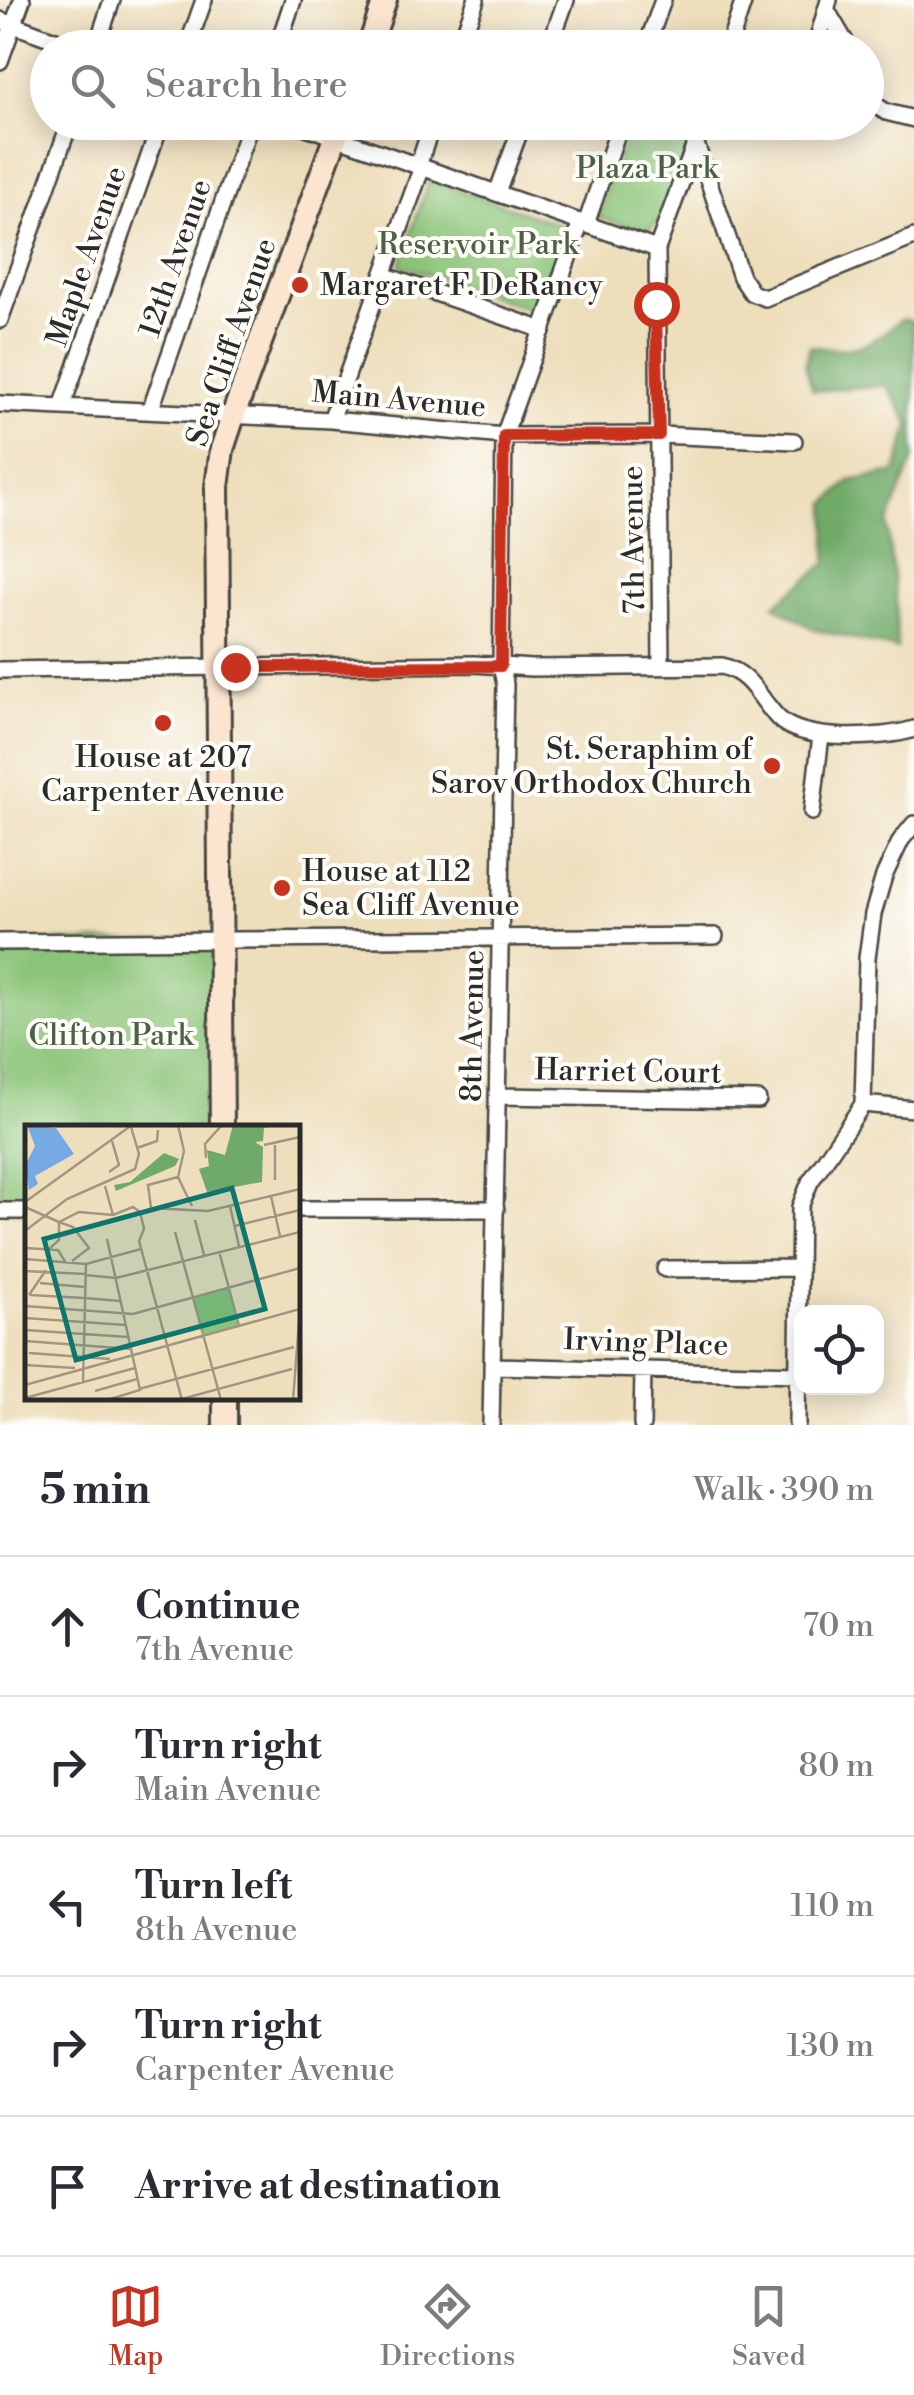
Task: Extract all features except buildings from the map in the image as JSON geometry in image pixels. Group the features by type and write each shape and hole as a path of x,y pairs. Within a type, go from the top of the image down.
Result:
{"street":[{"path":"0,61 6,22 22,0"},
{"path":"102,30 112,0"},
{"path":"193,30 204,0"},
{"path":"282,30 292,0"},
{"path":"375,30 385,0"},
{"path":"465,30 476,0"},
{"path":"556,30 566,0"},
{"path":"652,30 663,0"},
{"path":"734,30 744,0"},
{"path":"820,30 827,5"},
{"path":"827,5 840,30"},
{"path":"6,22 30,31"},
{"path":"884,111 914,119"},
{"path":"0,320 64,140"},
{"name":"Maple Avenue","path":"62,407 155,140"},
{"name":"12th Avenue","path":"150,411 245,140"},
{"name":"Sea Cliff Avenue","path":"222,1125 217,487 222,450 334,140"},
{"path":"360,140 420,167 658,249"},
{"path":"331,420 428,140"},
{"path":"497,193 516,140"},
{"name":"8th Avenue","path":"491,1425 505,684 501,666 504,436 614,140"},
{"path":"695,141 741,278 752,293 766,298 914,237"},
{"name":"7th Avenue","path":"661,666 658,249 695,141"},
{"path":"384,275 543,330"},
{"name":"Main Avenue","path":"0,404 331,420 504,436 659,435 794,441"},
{"path":"0,670 722,666 738,670 785,724 821,735 896,735 914,729"},
{"path":"812,812 821,735"},
{"path":"797,1305 803,1194 863,1104 867,958 875,906 901,840 914,824"},
{"path":"0,942 715,936"},
{"name":"Harriet Court","path":"498,1096 758,1100"},
{"path":"863,1104 914,1109"},
{"path":"300,1209 496,1208"},
{"path":"665,1269 797,1268"},
{"name":"Irving Place","path":"493,1366 794,1374"},
{"path":"642,1425 644,1370"},
{"path":"797,1395 797,1425"}],"green space":[{"name":"Plaza Park","path":"624,140 691,140 664,214 647,232 598,217"},
{"name":"Reservoir Park","path":"429,180 573,229 544,314 400,265"},
{"path":"902,319 914,322 914,458 887,525 896,599 897,649 815,630 774,605 827,563 827,503 850,481 896,472 910,424 886,385 813,391 805,365 810,346 860,346"},
{"name":"Clifton Park","path":"220,940 222,1125 25,1125 25,1211 0,1211 0,942"}],"place":[{"name":"Margaret F. DeRancy","path":"300,285"},
{"name":"House at 207 Carpenter Avenue","path":"163,723"},
{"name":"St. Seraphim of Sarov Orthodox Church","path":"772,766"},
{"name":"House at 112 Sea Cliff Avenue","path":"282,888"}],"route":[{"path":"235,667 501,666 504,436 659,435 656,304"}]}
